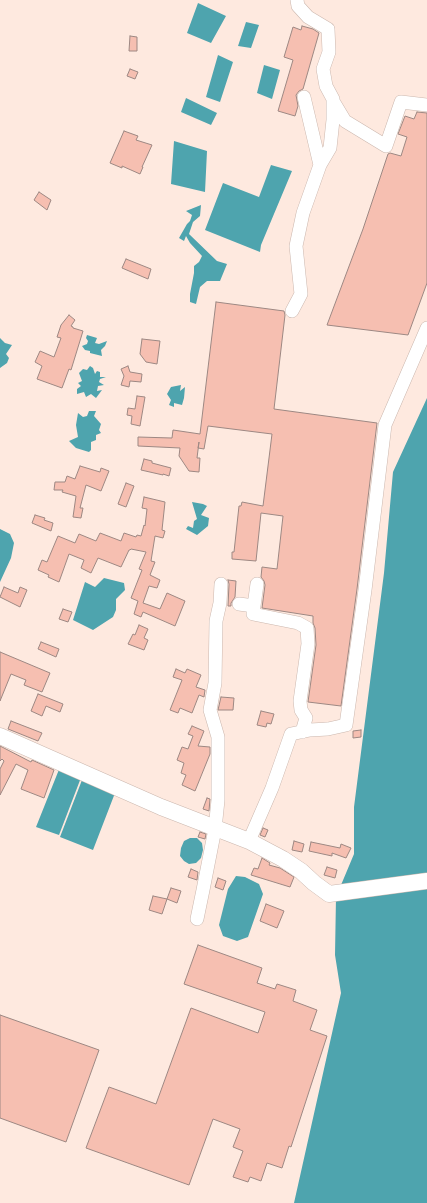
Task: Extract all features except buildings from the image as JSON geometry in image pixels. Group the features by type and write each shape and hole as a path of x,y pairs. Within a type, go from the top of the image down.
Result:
{"main road":[{"path":"0,736 161,807 249,841 283,859 301,871 314,884 329,894 427,881"}],"street":[{"path":"297,0 298,6 308,17 328,29 329,52 323,69 326,86 345,121 386,146 401,102 427,105"},
{"path":"304,97 320,165"},
{"path":"292,311 301,294 296,246 303,212 320,165 330,148 333,120 332,99"},
{"path":"249,841 272,788 292,734 346,725 365,590 385,424 427,328"},
{"path":"197,919 215,829 218,800 218,737 210,710 215,683 216,621 220,603 221,584"},
{"path":"257,584 253,614 298,623 307,628 308,644 300,701 301,710 306,718 302,732"},
{"path":"239,604 254,606"}],"water":[{"path":"198,3 226,16 211,43 187,33"},
{"path":"246,22 259,25 251,48 238,46"},
{"path":"218,55 233,62 220,102 206,97"},
{"path":"264,65 280,70 272,99 257,93"},
{"path":"186,98 217,113 211,125 181,112"},
{"path":"174,141 207,151 205,192 171,184"},
{"path":"271,165 292,171 261,245 260,252 205,230 223,183 259,197"},
{"path":"201,205 200,216 193,222 189,234 217,261 227,264 220,281 207,281 200,287 196,304 190,302 190,294 194,266 199,262 202,256 190,243 186,236 184,241 179,238 190,221 192,215 186,211"},
{"path":"87,335 97,338 95,343 99,344 107,341 101,350 102,356 90,353 90,351 85,350 82,346 87,344"},
{"path":"0,338 5,343 12,345 6,354 9,358 7,363 0,368"},
{"path":"90,366 93,368 95,374 97,371 100,372 100,377 106,377 100,379 99,382 104,385 98,386 97,391 102,390 96,398 91,394 86,397 84,392 77,394 77,389 81,386 78,383 82,381 79,373 83,369 87,370"},
{"path":"181,385 180,391 185,387 182,405 174,403 174,407 169,405 171,400 167,394 171,387"},
{"path":"427,398 427,1203 294,1203 341,993 335,955 336,897 354,854 354,807 384,573 393,472"},
{"path":"89,411 96,411 94,416 101,424 99,430 101,433 96,435 96,440 91,442 91,450 89,452 76,448 69,441 78,437 76,425 78,413 83,417 87,416"},
{"path":"192,502 207,506 201,515 209,518 208,526 197,535 186,529 188,526 193,528 194,521 197,519"},
{"path":"0,529 10,534 14,543 11,558 0,582"},
{"path":"104,578 124,583 125,590 116,599 116,610 113,617 93,630 73,620 85,582 95,587"},
{"path":"60,767 82,775 59,835 36,827"},
{"path":"82,780 115,793 93,850 60,837"},
{"path":"190,838 197,838 202,843 203,850 201,858 196,863 189,864 180,856 184,841"},
{"path":"236,876 245,877 259,884 263,894 248,937 237,941 223,936 219,925 228,889"}]}
